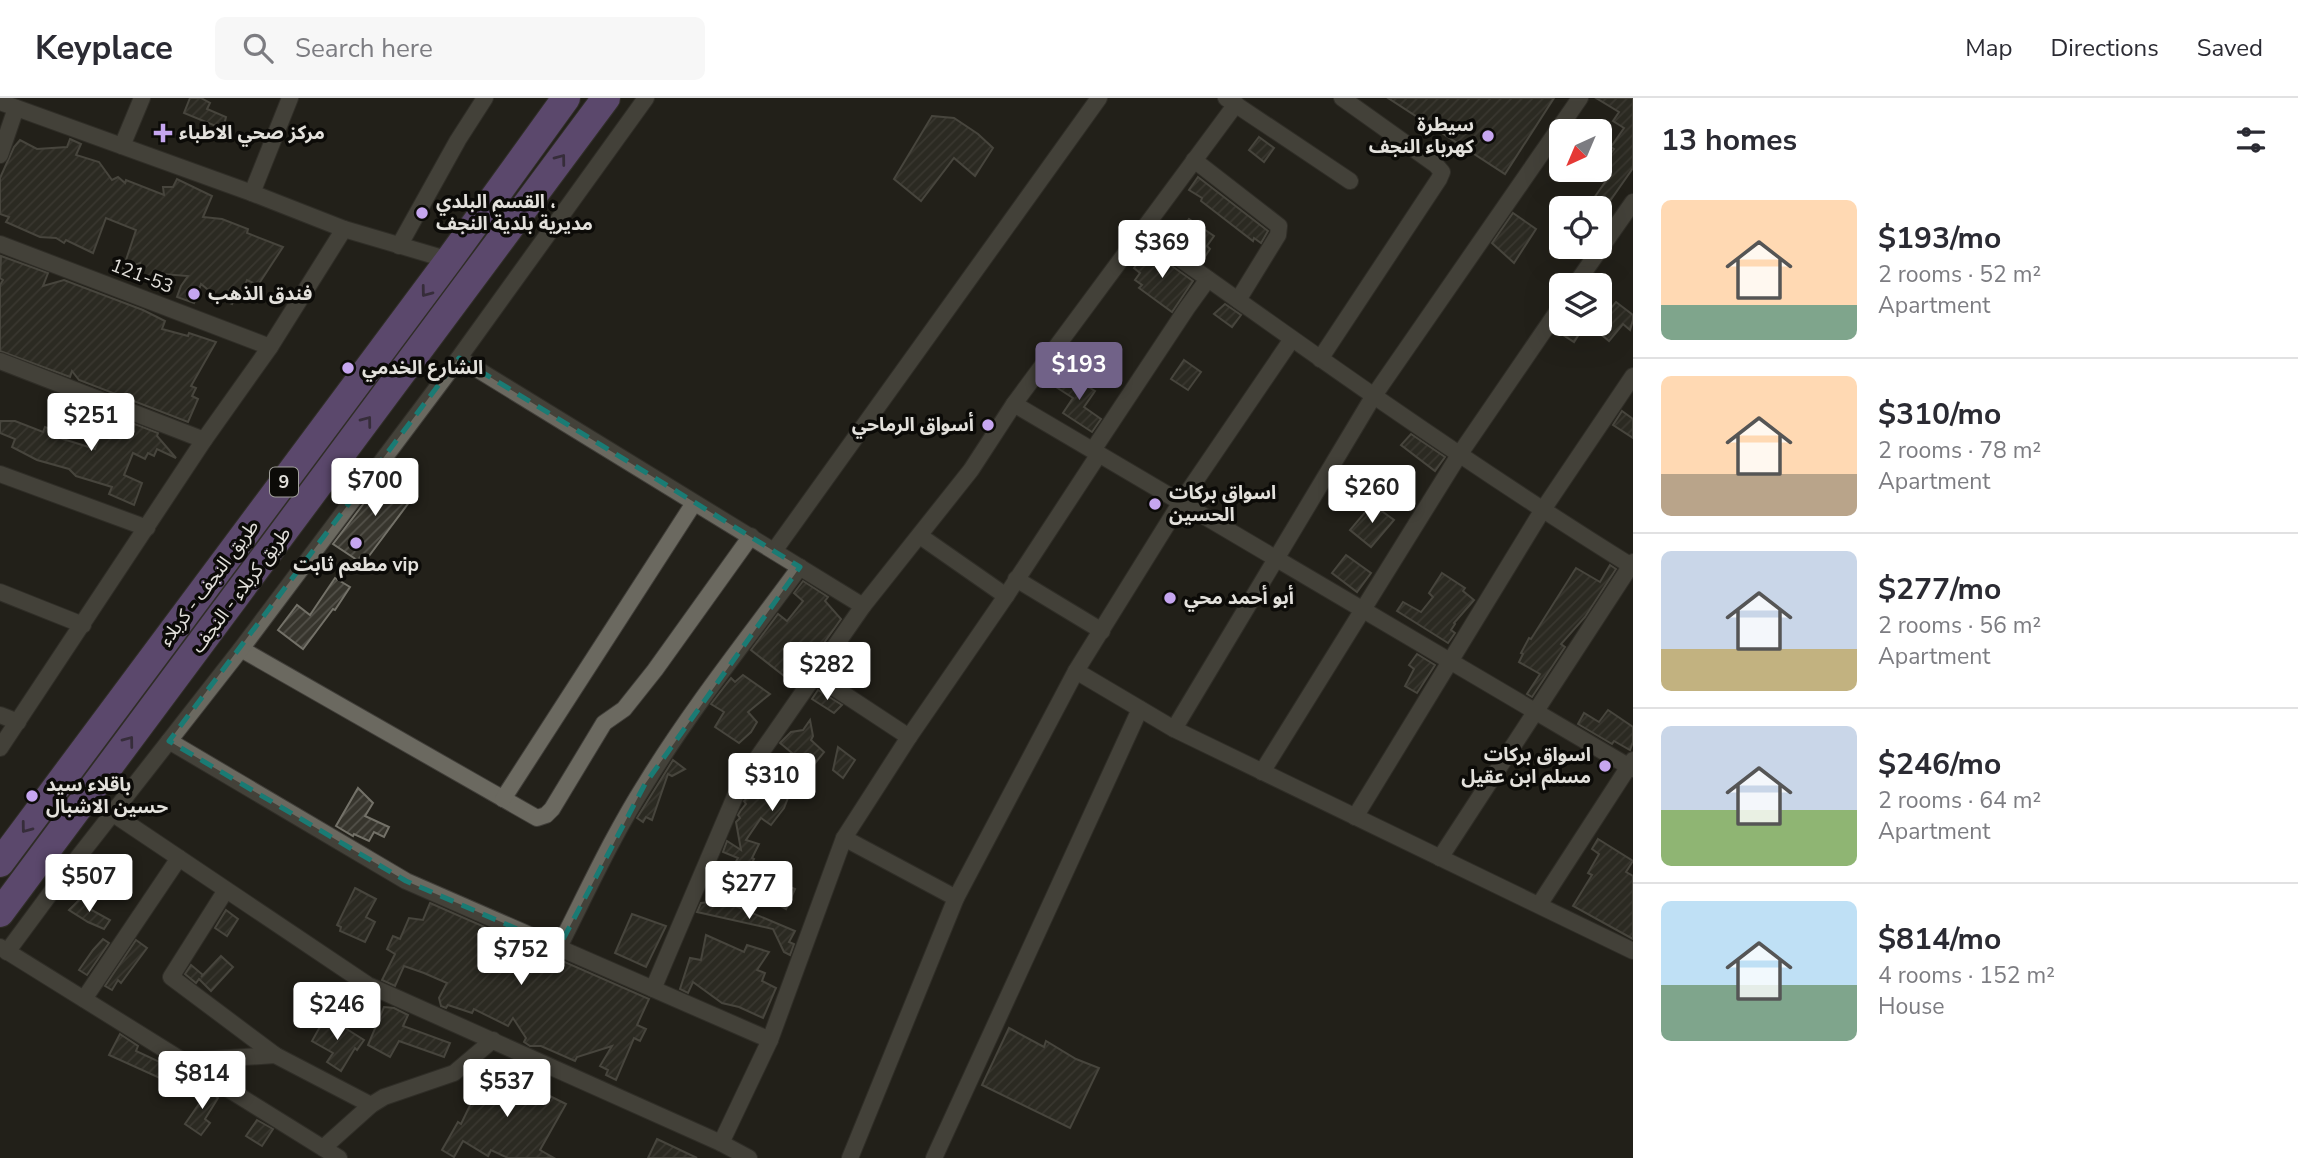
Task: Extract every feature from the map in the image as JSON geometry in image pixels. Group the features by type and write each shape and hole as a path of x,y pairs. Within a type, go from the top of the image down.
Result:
{"highway":[{"name":"طريق النجف - کربلاء","path":"0,863 449,260 566,98"},
{"name":"طريق کربلاء - النجف","path":"0,913 606,98"}],"street":[{"path":"122,146 142,98"},
{"path":"252,193 290,98"},
{"path":"399,246 458,140 485,98"},
{"path":"339,1158 4,949 241,649 459,358 646,98"},
{"path":"774,551 1099,98"},
{"path":"1320,359 1442,172 1436,164 1342,98"},
{"path":"1174,729 1373,397 1580,98"},
{"path":"653,989 742,780 863,606 971,470 1014,404 1194,160 1231,101 1350,181"},
{"path":"0,155 8,105 344,229 449,260"},
{"path":"1194,160 1279,226 1278,235 1238,300"},
{"path":"1583,273 1633,202"},
{"path":"0,748 204,440 270,346 344,229"},
{"path":"1141,231 1373,397 1542,511 1632,565 1440,858"},
{"name":"121-53","path":"0,244 270,346"},
{"path":"721,1143 770,1040 844,838 909,737 1006,596 1187,308 1208,279"},
{"path":"1262,772 1459,455 1549,324"},
{"path":"850,1158 956,898 1076,671 1181,502 1292,339"},
{"path":"459,358 863,606"},
{"path":"0,361 204,440"},
{"path":"1355,817 1542,511 1633,376"},
{"path":"1014,404 1631,765 1539,905"},
{"path":"0,474 147,528"},
{"path":"503,799 694,503"},
{"path":"241,649 537,818 546,815 552,808 604,723 624,709 647,680 751,536"},
{"path":"920,536 1006,596"},
{"path":"559,947 645,785 681,729 800,567"},
{"path":"1016,579 1102,631"},
{"path":"0,592 83,625"},
{"path":"1076,671 1174,729 1633,951"},
{"path":"815,675 909,737"},
{"path":"934,1158 1140,709"},
{"path":"0,715 18,722"},
{"path":"169,741 406,881 770,1040"},
{"path":"112,813 368,985 721,1143 748,1158"},
{"path":"844,838 956,898"},
{"path":"84,999 179,858"},
{"path":"226,890 172,977 275,1055 371,1105"},
{"path":"323,1147 371,1105 384,1097 454,1073 493,1040"},
{"path":"184,1061 275,1055"}],"highlighted area":[{"path":"459,358 800,567 645,784 559,947 406,881 169,741"}],"building":[{"path":"190,98 201,98 210,103 207,109 226,117 223,129 184,113"},
{"name":"سيطرة كهرباء النجف","path":"1388,98 1554,98 1505,174"},
{"path":"1596,98 1633,98 1633,168 1612,198 1595,196 1605,182 1612,182 1612,146 1624,128 1613,121 1619,112"},
{"path":"932,116 954,118 993,148 975,176 954,158 921,201 894,179"},
{"path":"1259,137 1274,148 1264,162 1249,150"},
{"path":"70,139 81,144 76,155 99,162 112,180 118,177 125,183 126,180 164,195 163,187 173,187 177,179 212,196 203,217 222,219 248,229 247,233 283,247 258,285 247,280 240,298 235,296 232,304 219,299 201,284 194,303 177,297 188,276 163,274 153,282 136,277 140,263 123,269 136,230 106,218 93,253 66,240 64,243 56,238 40,237 6,222 9,217 0,214 0,178 14,147 20,140 37,149 67,147"},
{"path":"1198,177 1268,231 1261,243 1254,238 1253,241 1189,190"},
{"path":"1513,213 1536,229 1514,263 1492,243"},
{"path":"1189,219 1214,236 1202,261 1168,237 1178,224 1183,227"},
{"path":"1148,249 1193,281 1172,312 1139,288 1142,285 1135,280 1140,273 1134,268"},
{"path":"1,256 48,273 43,286 64,280 165,321 162,329 188,336 189,333 216,342 191,386 196,388 192,396 198,399 188,422 79,380 72,371 70,377 0,351 0,285 3,280 0,278"},
{"path":"1616,302 1633,315 1633,320 1630,330 1623,324 1609,341 1603,336 1612,336 1612,307"},
{"path":"1225,304 1241,315 1232,327 1214,314"},
{"path":"1565,336 1578,336 1574,342"},
{"path":"1184,360 1201,372 1188,390 1171,379"},
{"path":"1065,373 1095,391 1084,407 1101,419 1092,432 1063,413 1073,398 1056,387"},
{"path":"1622,411 1633,419 1633,438 1613,425"},
{"path":"114,416 158,433 157,436 176,458 157,449 154,456 148,453 145,459 133,453 124,475 142,483 134,505 109,494 112,487 76,476 69,469 37,460 12,447 15,439 0,433 0,421 15,421 43,432 45,427 62,433 60,438 95,449 103,426 111,428"},
{"path":"1411,434 1445,457 1435,471 1401,445"},
{"path":"389,470 396,474 396,479 416,493 363,564 333,544"},
{"path":"1372,504 1394,520 1371,547 1350,530"},
{"path":"1346,555 1371,573 1357,592 1332,573"},
{"path":"1610,565 1616,569 1585,617 1561,644 1565,647 1532,697 1527,694 1540,674 1519,662 1529,638 1531,639 1576,568 1600,582"},
{"path":"1442,573 1465,588 1463,591 1474,600 1454,623 1451,630 1455,633 1448,643 1397,611 1403,602 1421,612 1433,597 1429,593"},
{"path":"335,578 350,587 303,649 278,630 297,605 310,615"},
{"path":"803,581 828,597 825,601 841,619 816,654 792,679 788,679 751,650 778,614 787,621 803,601 794,593"},
{"path":"1417,654 1435,665 1417,693 1405,686 1414,669 1409,665"},
{"path":"743,675 770,694 748,712 757,722 739,743 715,727 724,712 711,704 731,678 735,682"},
{"path":"818,690 842,705 834,713 812,699"},
{"path":"1608,710 1633,727 1630,750 1614,741 1612,744 1578,724 1584,713 1599,722"},
{"path":"810,720 813,736 811,740 824,752 812,767 810,766 793,796 790,793 784,808 771,825 761,818 746,840 759,844 752,863 747,866 795,889 786,909 727,877 738,858 723,852 727,841 741,850 736,822 746,804 744,801 758,786 763,788 773,762 792,753 780,743 791,732 803,730"},
{"path":"838,747 855,760 843,778 833,770"},
{"path":"673,760 685,769 672,776 668,774 652,820 646,817 643,822 637,818"},
{"path":"358,788 373,803 365,816 389,827 384,837 374,832 369,841 336,826"},
{"path":"1598,839 1633,861 1626,872 1633,876 1633,939 1573,906 1592,875 1588,873 1599,854 1592,849"},
{"path":"355,888 376,899 366,917 375,922 365,942 340,931 341,927 337,925"},
{"path":"82,897 90,904 88,908 110,920 104,929 69,910"},
{"path":"710,902 725,906 726,902 795,931 789,942 794,944 790,955 784,952 773,929 697,912 701,903"},
{"path":"430,903 649,999 637,1025 646,1029 640,1041 634,1038 616,1080 606,1075 608,1070 600,1066 612,1046 577,1057 575,1061 541,1046 530,1046 524,1042 526,1038 513,1018 508,1026 474,1009 472,1013 448,1005 446,1008 441,1006 439,998 447,983 424,973 404,966 395,986 382,980 395,954 387,949 393,936 400,939 409,918 423,920"},
{"path":"226,910 238,919 227,936 215,928"},
{"path":"632,914 666,926 646,967 615,953"},
{"path":"706,935 744,952 747,945 769,952 757,970 765,973 762,981 776,988 763,1018 722,1003 693,982 688,993 680,989 690,958 701,960"},
{"path":"103,939 109,943 87,975 79,970"},
{"path":"136,940 147,948 121,983 118,980 112,990 105,986"},
{"path":"221,956 233,967 211,991 199,979 196,983 185,974 191,965 203,975"},
{"path":"384,1007 394,1008 408,1015 403,1026 450,1043 444,1057 399,1041 390,1057 368,1045"},
{"path":"326,1016 364,1040 357,1050 355,1048 341,1071 327,1062 333,1053 312,1041"},
{"path":"1009,1028 1044,1047 1046,1041 1076,1059 1099,1068 1070,1128 982,1085"},
{"path":"120,1034 138,1046 136,1051 178,1074 173,1084 109,1055"},
{"path":"489,1066 566,1104 540,1150 554,1158 508,1158 491,1150 488,1156 463,1141 454,1157 442,1150 458,1122 461,1124"},
{"path":"202,1086 218,1098 205,1119 210,1123 201,1135 185,1124 201,1101 195,1097"},
{"path":"257,1120 273,1129 262,1146 246,1136"},
{"path":"657,1139 697,1158 648,1158"}],"place":[{"name":"مركز صحي الاطباء","path":"163,133"},
{"name":"سيطرة كهرباء النجف","path":"1488,136"},
{"name":"القسم البلدي ، مديرية بلدية النجف","path":"422,213"},
{"name":"فندق الذهب","path":"194,294"},
{"name":"الشارع الخدمي","path":"348,368"},
{"name":"أسواق الرماحي","path":"988,425"},
{"name":"اسواق بركات الحسين","path":"1155,504"},
{"name":"مطعم ثابت vip","path":"356,543"},
{"name":"أبو أحمد محي","path":"1170,598"},
{"name":"اسواق بركات مسلم ابن عقيل","path":"1605,766"},
{"name":"باقلاء سيد حسين الاشبال","path":"32,796"}]}
